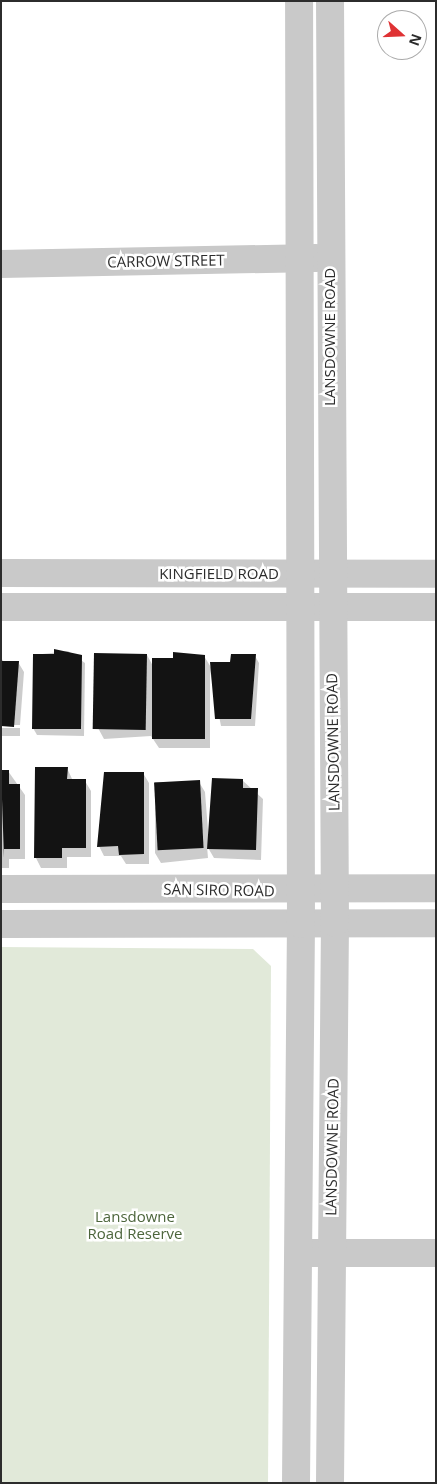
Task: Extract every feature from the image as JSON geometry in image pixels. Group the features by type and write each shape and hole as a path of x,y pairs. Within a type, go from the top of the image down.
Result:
{"street":[{"path":"296,1483 296,1254 301,924 298,606 299,1"},
{"name":"LANSDOWNE ROAD","path":"330,1 335,890 330,1252 330,1483"},
{"name":"CARROW STREET","path":"1,264 330,258"},
{"name":"KINGFIELD ROAD","path":"1,573 436,574"},
{"path":"1,607 436,607"},
{"name":"SAN SIRO ROAD","path":"1,889 301,891 436,888"},
{"path":"1,924 436,923"},
{"path":"296,1254 330,1252 436,1253"}],"green space":[{"name":"Lansdowne Road Reserve","path":"1,947 253,949 271,966 268,1483 1,1483"}],"building":[{"path":"54,649 82,655 81,729 32,729 33,654 54,654"},
{"path":"173,652 205,655 205,739 152,739 152,658 173,658"},
{"path":"94,653 147,654 146,730 93,729"},
{"path":"231,654 256,654 251,719 215,719 210,662 230,662"},
{"path":"1,661 19,661 14,727 1,726"},
{"path":"35,767 68,767 67,779 86,779 86,848 62,848 62,858 34,858"},
{"path":"1,770 9,770 9,784 20,784 20,849 4,849 4,858"},
{"path":"104,772 144,772 144,854 119,855 118,846 97,847"},
{"path":"212,778 243,779 243,788 258,788 256,850 207,849"},
{"path":"200,780 204,848 158,850 154,782"}]}
